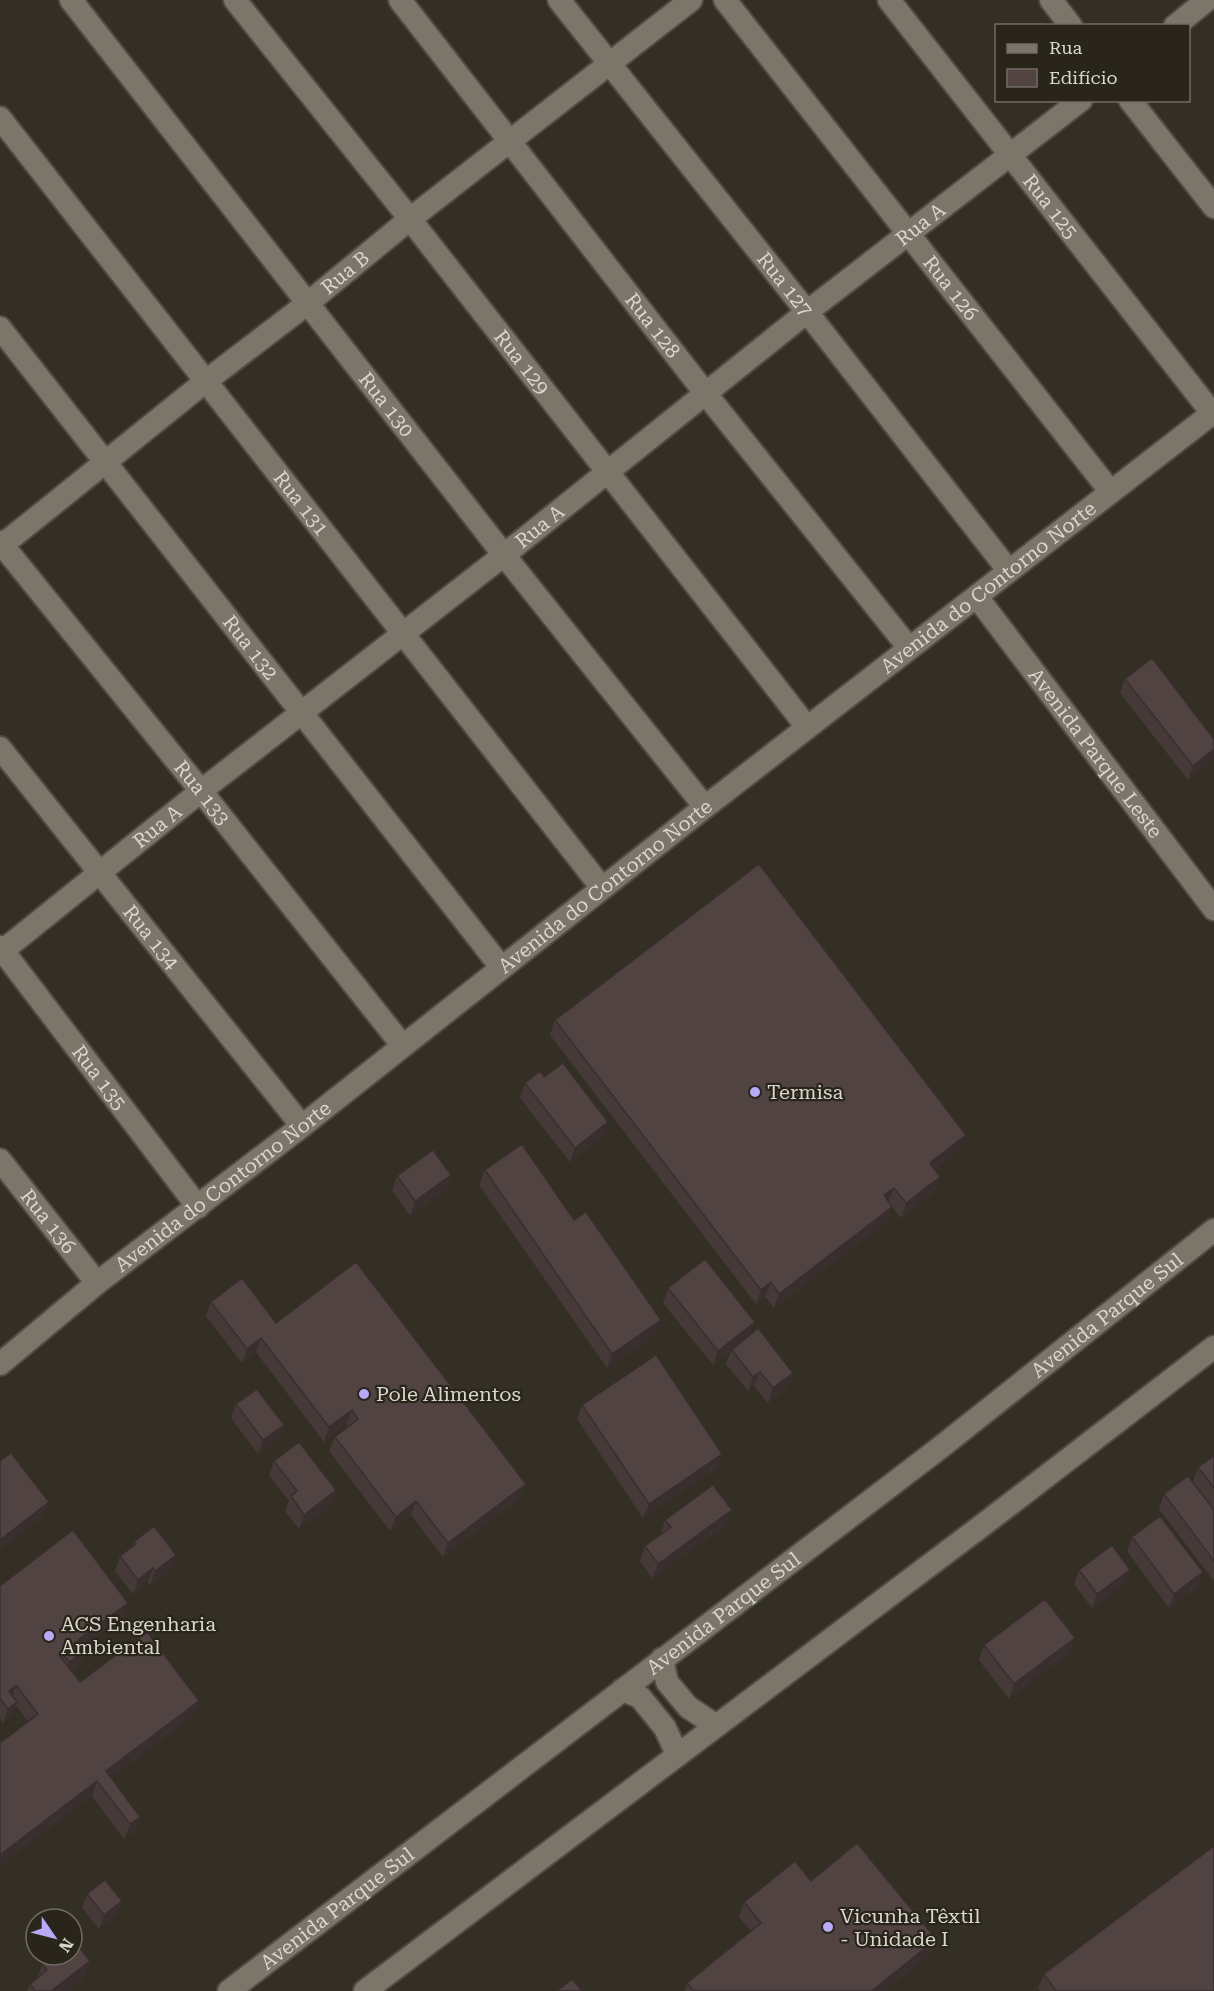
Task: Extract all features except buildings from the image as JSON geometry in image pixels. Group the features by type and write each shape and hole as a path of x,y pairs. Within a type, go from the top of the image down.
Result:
{"street":[{"name":"Rua 130","path":"71,0 504,555 705,807"},
{"name":"Rua 129","path":"235,0 410,219 807,727"},
{"name":"Rua 128","path":"400,0 706,394 909,648"},
{"name":"Rua 127","path":"559,0 1009,571"},
{"name":"Rua B","path":"1,545 206,381 308,303 410,219 691,0"},
{"name":"Rua 126","path":"725,0 1110,491"},
{"name":"Rua 125","path":"889,0 1213,412"},
{"path":"1051,0 1069,24"},
{"path":"1177,24 1207,0"},
{"name":"Rua A","path":"1,950 504,555 807,312 1078,102"},
{"path":"1132,102 1214,207"},
{"name":"Rua 131","path":"0,118 602,888"},
{"name":"Rua 132","path":"0,328 501,967"},
{"name":"Avenida do Contorno Norte","path":"0,1364 98,1283 302,1126 807,727 1213,412"},
{"name":"Rua 133","path":"1,545 201,791 402,1045"},
{"name":"Avenida Parque Leste","path":"976,597 1214,909"},
{"name":"Rua 134","path":"0,748 302,1126"},
{"name":"Rua 135","path":"1,950 198,1207"},
{"name":"Rua 136","path":"0,1160 98,1283"},
{"name":"Avenida Parque Sul","path":"229,1991 941,1447 1214,1230"},
{"path":"365,1991 715,1725 993,1518 1214,1347"},
{"path":"662,1659 667,1682 688,1707 715,1725"},
{"path":"622,1690 640,1697 665,1728 677,1754"}],"place":[{"name":"Termisa","path":"755,1092"},
{"name":"Pole Alimentos","path":"364,1394"},
{"name":"ACS Engenharia Ambiental","path":"49,1636"},
{"name":"Vicunha Têxtil - Unidade I","path":"828,1927"}]}
